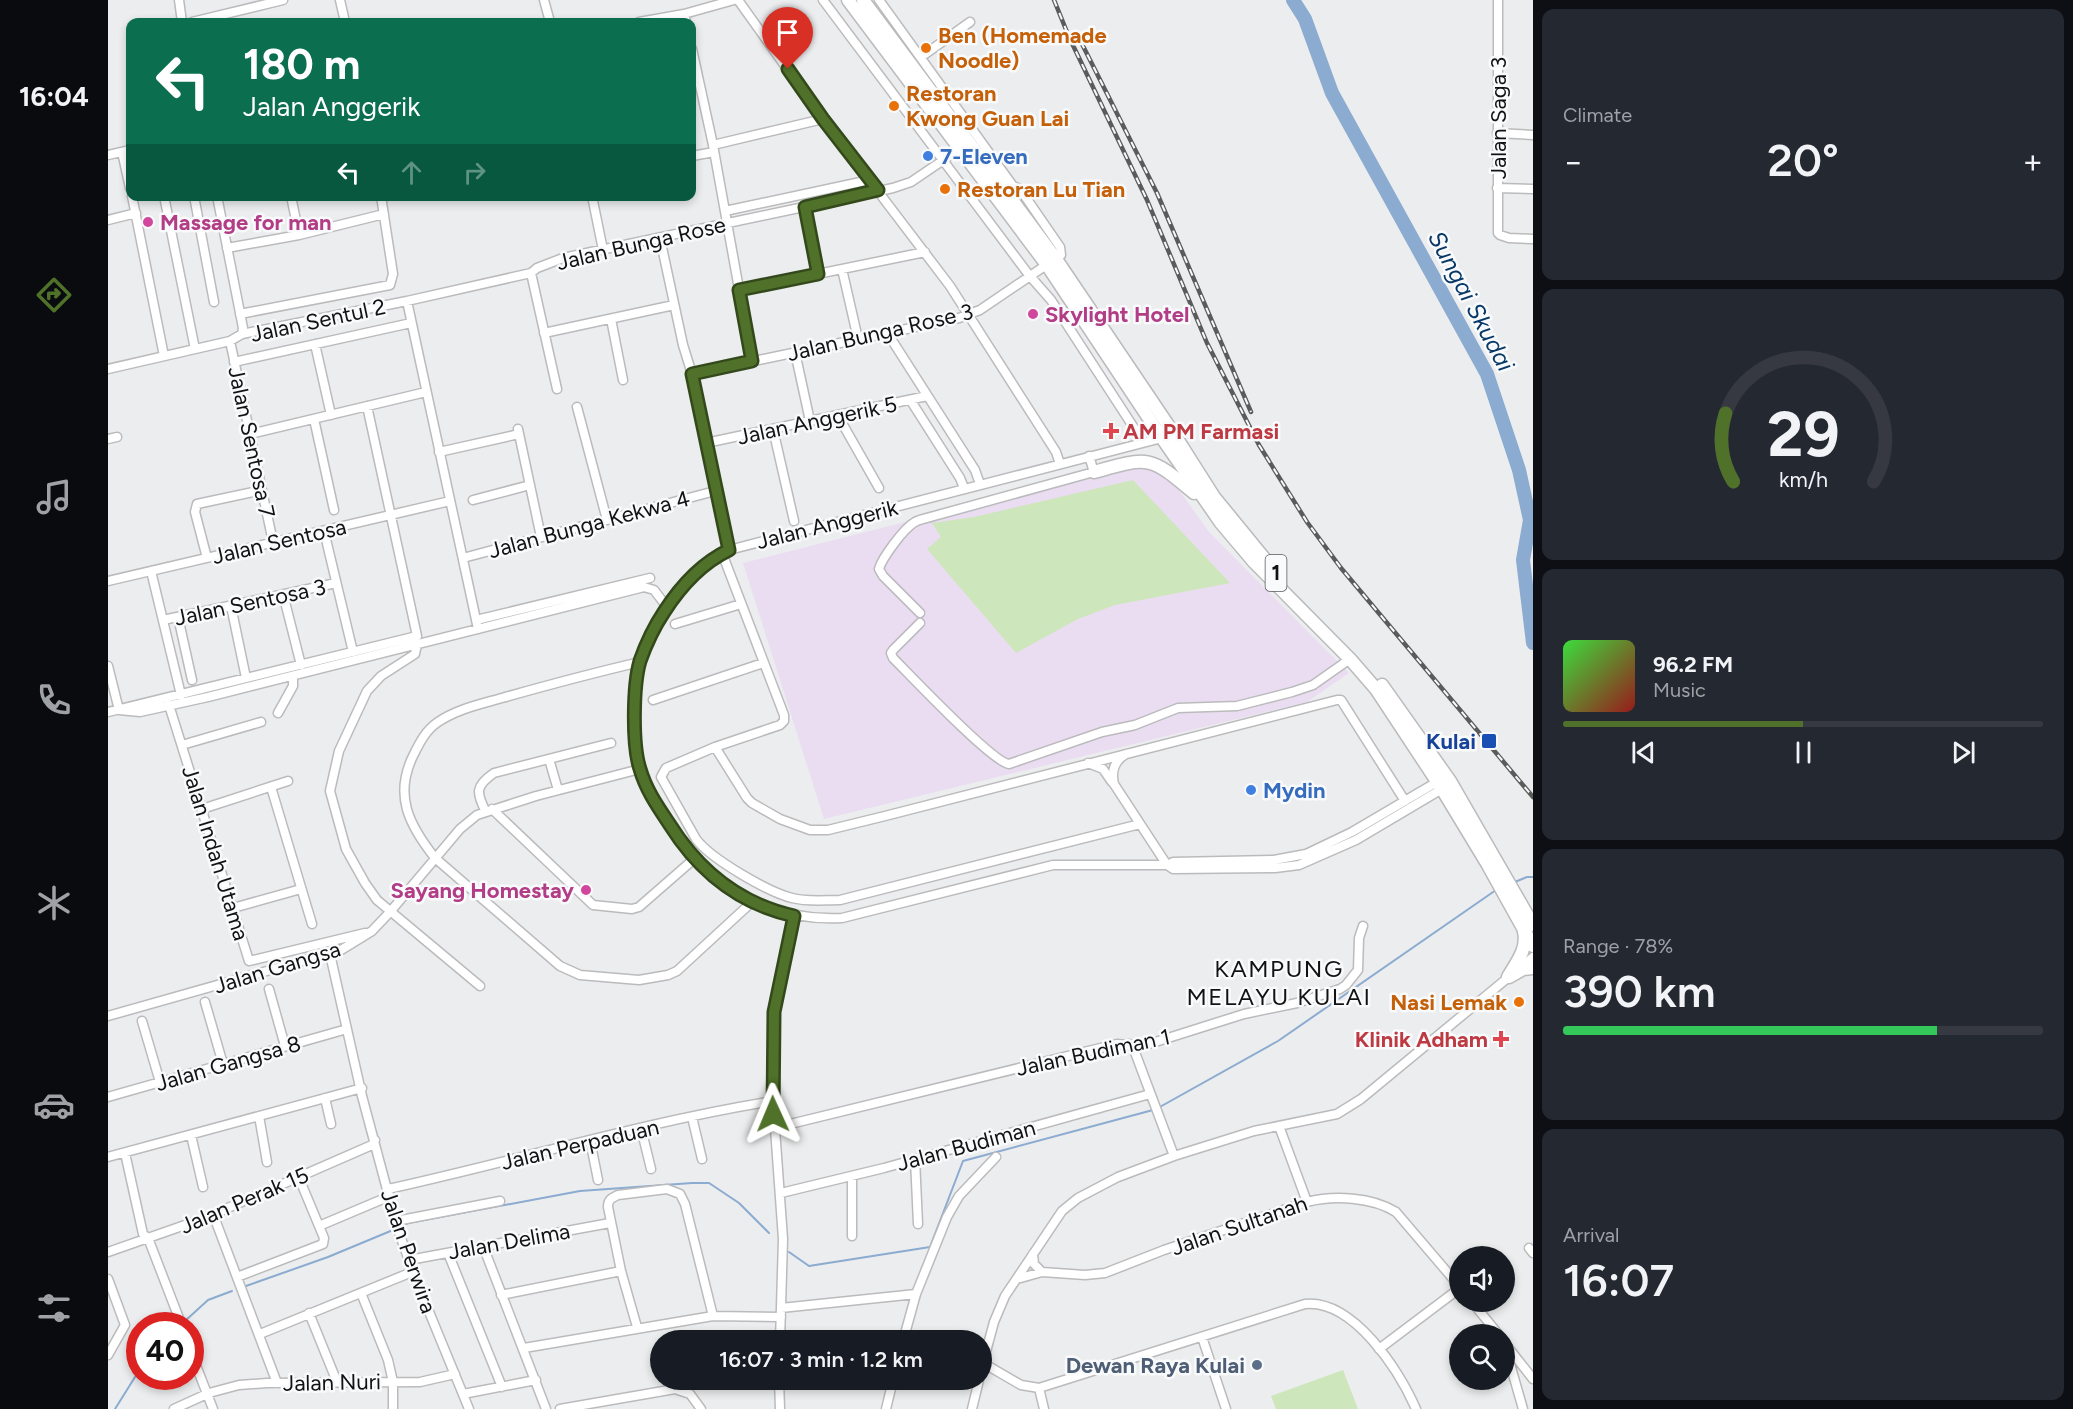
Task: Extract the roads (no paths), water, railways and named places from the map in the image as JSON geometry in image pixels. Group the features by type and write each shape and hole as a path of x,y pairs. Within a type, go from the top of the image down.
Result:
{"highway":[{"name":"1","path":"848,0 964,146 1005,192 1220,505 1298,598 1356,655 1393,699 1450,781 1528,928 1533,946"},
{"name":"1","path":"863,0 964,146"},
{"name":"1","path":"1052,262 1162,438 1206,503 1254,562 1350,659 1376,689 1502,880"},
{"path":"1094,472 1136,461 1154,463 1162,466 1206,503"},
{"path":"1508,977 1523,951 1528,928"},
{"path":"1508,977 1523,969 1533,968"}],"street":[{"path":"179,0 181,18"},
{"path":"209,18 283,0"},
{"path":"340,0 344,18"},
{"path":"544,0 549,18"},
{"path":"685,18 736,0 969,314 1056,452 1060,464"},
{"path":"823,0 1029,275 1051,300 1136,431 1141,443"},
{"path":"879,0 921,57 1005,192 1020,189 1060,247 1061,255 1052,262"},
{"name":"Jalan Saga 3","path":"1498,0 1498,227 1500,236 1533,239"},
{"path":"921,57 970,22"},
{"path":"696,89 714,148 752,361"},
{"path":"696,155 823,119"},
{"path":"1497,133 1533,135"},
{"name":"Jalan Bunga Rose","path":"407,302 531,273 537,268 563,258 893,188 911,182 964,146"},
{"path":"108,154 126,151"},
{"path":"725,211 870,180"},
{"path":"1497,188 1533,189"},
{"path":"133,201 164,356"},
{"path":"165,201 195,349"},
{"path":"195,201 214,302"},
{"path":"217,201 243,328 242,334"},
{"path":"292,201 299,235"},
{"path":"240,314 390,285 393,274 382,201"},
{"path":"593,201 603,250"},
{"path":"805,207 818,274"},
{"path":"108,220 136,213"},
{"path":"227,248 299,235 384,214"},
{"path":"660,238 692,374 725,551 741,604 784,715 784,721 780,725 715,747 666,768 663,772 662,777 666,787 700,845 758,884 794,899 840,900 1140,824"},
{"path":"739,290 925,252"},
{"name":"Jalan Bunga Rose 3","path":"692,374 888,334 969,314 1052,262"},
{"path":"842,269 858,339"},
{"path":"531,273 557,389"},
{"path":"407,302 477,625"},
{"name":"Jalan Sentul 2","path":"108,369 230,341 242,334 407,302"},
{"path":"544,333 674,305"},
{"path":"610,319 623,380"},
{"path":"234,362 411,323"},
{"path":"888,334 975,470 980,484"},
{"name":"Jalan Sentosa 7","path":"230,341 273,542"},
{"path":"315,345 331,415"},
{"path":"795,352 810,422"},
{"path":"250,434 426,392"},
{"name":"Jalan Anggerik 5","path":"706,443 927,396"},
{"path":"911,400 964,488"},
{"path":"367,406 417,641 415,654 381,676 367,691 339,751 330,791 346,849 377,900 480,986"},
{"path":"577,407 607,520"},
{"path":"838,416 879,489"},
{"path":"314,419 334,510"},
{"path":"773,429 794,521"},
{"path":"439,452 519,431 541,537"},
{"name":"Jalan Anggerik","path":"1162,438 725,551 688,581 655,626 640,662 635,742 640,769 650,794 694,859 719,881 752,902 772,910 794,916 822,919 854,916 1053,865 1309,862 1356,840 1439,785"},
{"path":"920,613 883,576 879,569 881,562 907,528 915,522 934,516 1094,472 1089,456"},
{"path":"472,500 530,486"},
{"path":"207,558 195,512 196,504 262,490"},
{"name":"Jalan Bunga Kekwa 4","path":"463,558 715,491"},
{"name":"Jalan Sentosa","path":"108,581 450,501"},
{"path":"324,531 352,652"},
{"path":"151,571 181,694"},
{"path":"119,710 140,712 293,676 650,578"},
{"name":"Jalan Sentosa 3","path":"163,620 336,583"},
{"path":"477,625 644,587 654,590 668,607"},
{"path":"283,594 302,665"},
{"path":"675,624 741,604"},
{"path":"231,606 246,678"},
{"path":"178,617 192,680"},
{"path":"920,623 893,650 891,653 893,658 973,737 999,760 1009,764 1094,734 1135,725 1178,708 1238,706 1292,692 1313,685 1350,659"},
{"path":"108,712 352,652 417,641"},
{"path":"640,662 462,709 432,727 424,736 408,766 404,788 408,815 422,842 435,858 560,966 580,975 639,980 677,971 752,902"},
{"path":"653,700 763,663"},
{"path":"108,666 119,710"},
{"path":"278,713 293,686 293,676"},
{"path":"715,747 752,803 794,825 820,830 885,816 1341,700 1405,801"},
{"name":"Jalan Indah Utama","path":"169,705 249,961 322,942 370,933"},
{"name":"Jalan Indah Utama","path":"182,745 261,722"},
{"path":"611,743 494,774 484,780 478,794 489,811 589,901 599,906 639,907 694,859"},
{"path":"1114,784 1115,764 1121,757 1131,752"},
{"path":"549,759 558,790"},
{"path":"1088,763 1102,769 1114,784 1167,865"},
{"name":"Jalan Gangsa","path":"108,1016 341,950 370,933 460,829 477,815 558,790 640,769"},
{"path":"202,809 288,781"},
{"name":"Jalan Anggerik","path":"1275,864 1306,854 1352,832 1405,801 1439,785"},
{"path":"271,787 312,924"},
{"path":"233,908 301,889"},
{"path":"780,1330 783,1239 774,1128 774,1012 794,916"},
{"name":"Jalan Budiman 1","path":"774,1128 1117,1044 1136,1046 1149,1044 1244,1014 1297,1003 1341,989 1358,970 1359,938 1363,926"},
{"name":"Jalan Perwira","path":"330,954 397,1228 412,1272 469,1409"},
{"path":"992,1330 1005,1296 1062,1211 1078,1198 1118,1178 1228,1138 1337,1114 1351,1107 1533,957"},
{"path":"269,989 285,1046"},
{"path":"205,1002 223,1064"},
{"path":"142,1021 160,1082"},
{"name":"Jalan Gangsa 8","path":"108,1096 347,1029"},
{"path":"1128,1044 1132,1047 1174,1156"},
{"path":"108,1157 362,1088"},
{"path":"325,1098 331,1124"},
{"name":"Jalan Budiman","path":"781,1193 1152,1098"},
{"name":"Jalan Perpaduan","path":"319,1226 389,1192 591,1140 773,1101"},
{"path":"259,1116 267,1162"},
{"path":"692,1117 702,1159"},
{"path":"1279,1126 1307,1202"},
{"path":"642,1128 651,1169"},
{"path":"191,1135 203,1188"},
{"name":"Jalan Perak 15","path":"108,1252 213,1214 372,1145 375,1140"},
{"path":"591,1140 598,1180"},
{"path":"125,1153 141,1228 143,1234 148,1238 177,1312"},
{"path":"906,1330 916,1294 953,1207 960,1196 996,1157"},
{"path":"915,1159 918,1224"},
{"path":"852,1176 852,1236"},
{"path":"237,1277 321,1245 324,1238 298,1178"},
{"path":"637,1328 610,1223 608,1202 618,1195 666,1189 680,1194 685,1204 713,1316"},
{"name":"Jalan Sultanah","path":"1042,1272 1085,1275 1105,1273 1164,1250 1321,1198 1385,1205 1404,1220 1449,1275"},
{"path":"397,1228 500,1201"},
{"path":"213,1214 277,1383"},
{"name":"Jalan Delima","path":"409,1260 610,1223"},
{"path":"483,1246 546,1409"},
{"path":"448,1253 502,1387"},
{"path":"1016,1280 1042,1272 1034,1264 1033,1254"},
{"path":"501,1295 621,1271"},
{"path":"260,1334 412,1272"},
{"path":"108,1279 112,1304 125,1325 108,1355"},
{"path":"361,1293 388,1360 393,1382 393,1409"},
{"path":"524,1348 713,1316 781,1313 916,1294"},
{"path":"1379,1349 1449,1296"},
{"path":"992,1371 1030,1388 1039,1388 1305,1304 1316,1303 1342,1313 1379,1349 1400,1377 1416,1409"},
{"path":"1480,1312 1489,1324"},
{"path":"309,1313 337,1383"},
{"path":"1202,1337 1226,1409"},
{"path":"1515,1357 1533,1379"},
{"name":"Jalan Nuri","path":"174,1409 208,1393 240,1385 420,1382 455,1374"},
{"path":"463,1394 536,1380"},
{"path":"1515,1381 1523,1409"},
{"path":"204,1383 213,1409"},
{"path":"1039,1388 1044,1409"},
{"path":"560,1409 675,1389 690,1394 701,1409"},
{"path":"779,1390 780,1409"},
{"path":"886,1409 891,1390"},
{"path":"972,1409 977,1390"}],"waterway":[{"name":"Sungai Skudai","path":"1293,0 1305,19 1332,93 1487,374 1519,470 1530,520 1523,560 1533,643"},
{"path":"1515,882 1533,877"},
{"path":"1158,1108 1278,1041 1496,890"},
{"path":"789,1252 809,1266 930,1247 963,1161 1153,1110"},
{"path":"402,1226 580,1191 709,1183 739,1203 769,1233"},
{"path":"246,1286 328,1257 393,1230"},
{"path":"195,1312 208,1300 232,1291"},
{"path":"115,1409 127,1390"}],"railway":[{"path":"1054,0 1069,37 1147,200 1207,343 1259,445 1307,522 1341,568 1533,797"},
{"path":"1081,42 1157,193 1251,412"}],"place":[{"name":"Ben (Homemade Noodle)","path":"926,48"},
{"name":"Restoran Kwong Guan Lai","path":"894,106"},
{"name":"7-Eleven","path":"928,156"},
{"name":"Restoran Lu Tian","path":"945,189"},
{"name":"Massage for man","path":"148,222"},
{"name":"Skylight Hotel","path":"1033,314"},
{"name":"AM PM Farmasi","path":"1111,431"},
{"name":"Kulai","path":"1489,741"},
{"name":"Mydin","path":"1251,790"},
{"name":"Sayang Homestay","path":"586,890"},
{"name":"Nasi Lemak","path":"1519,1002"},
{"name":"Klinik Adham","path":"1501,1039"},
{"name":"Dewan Raya Kulai","path":"1257,1365"}],"district":[{"name":"KAMPUNG MELAYU KULAI","path":"1279,983"}]}
